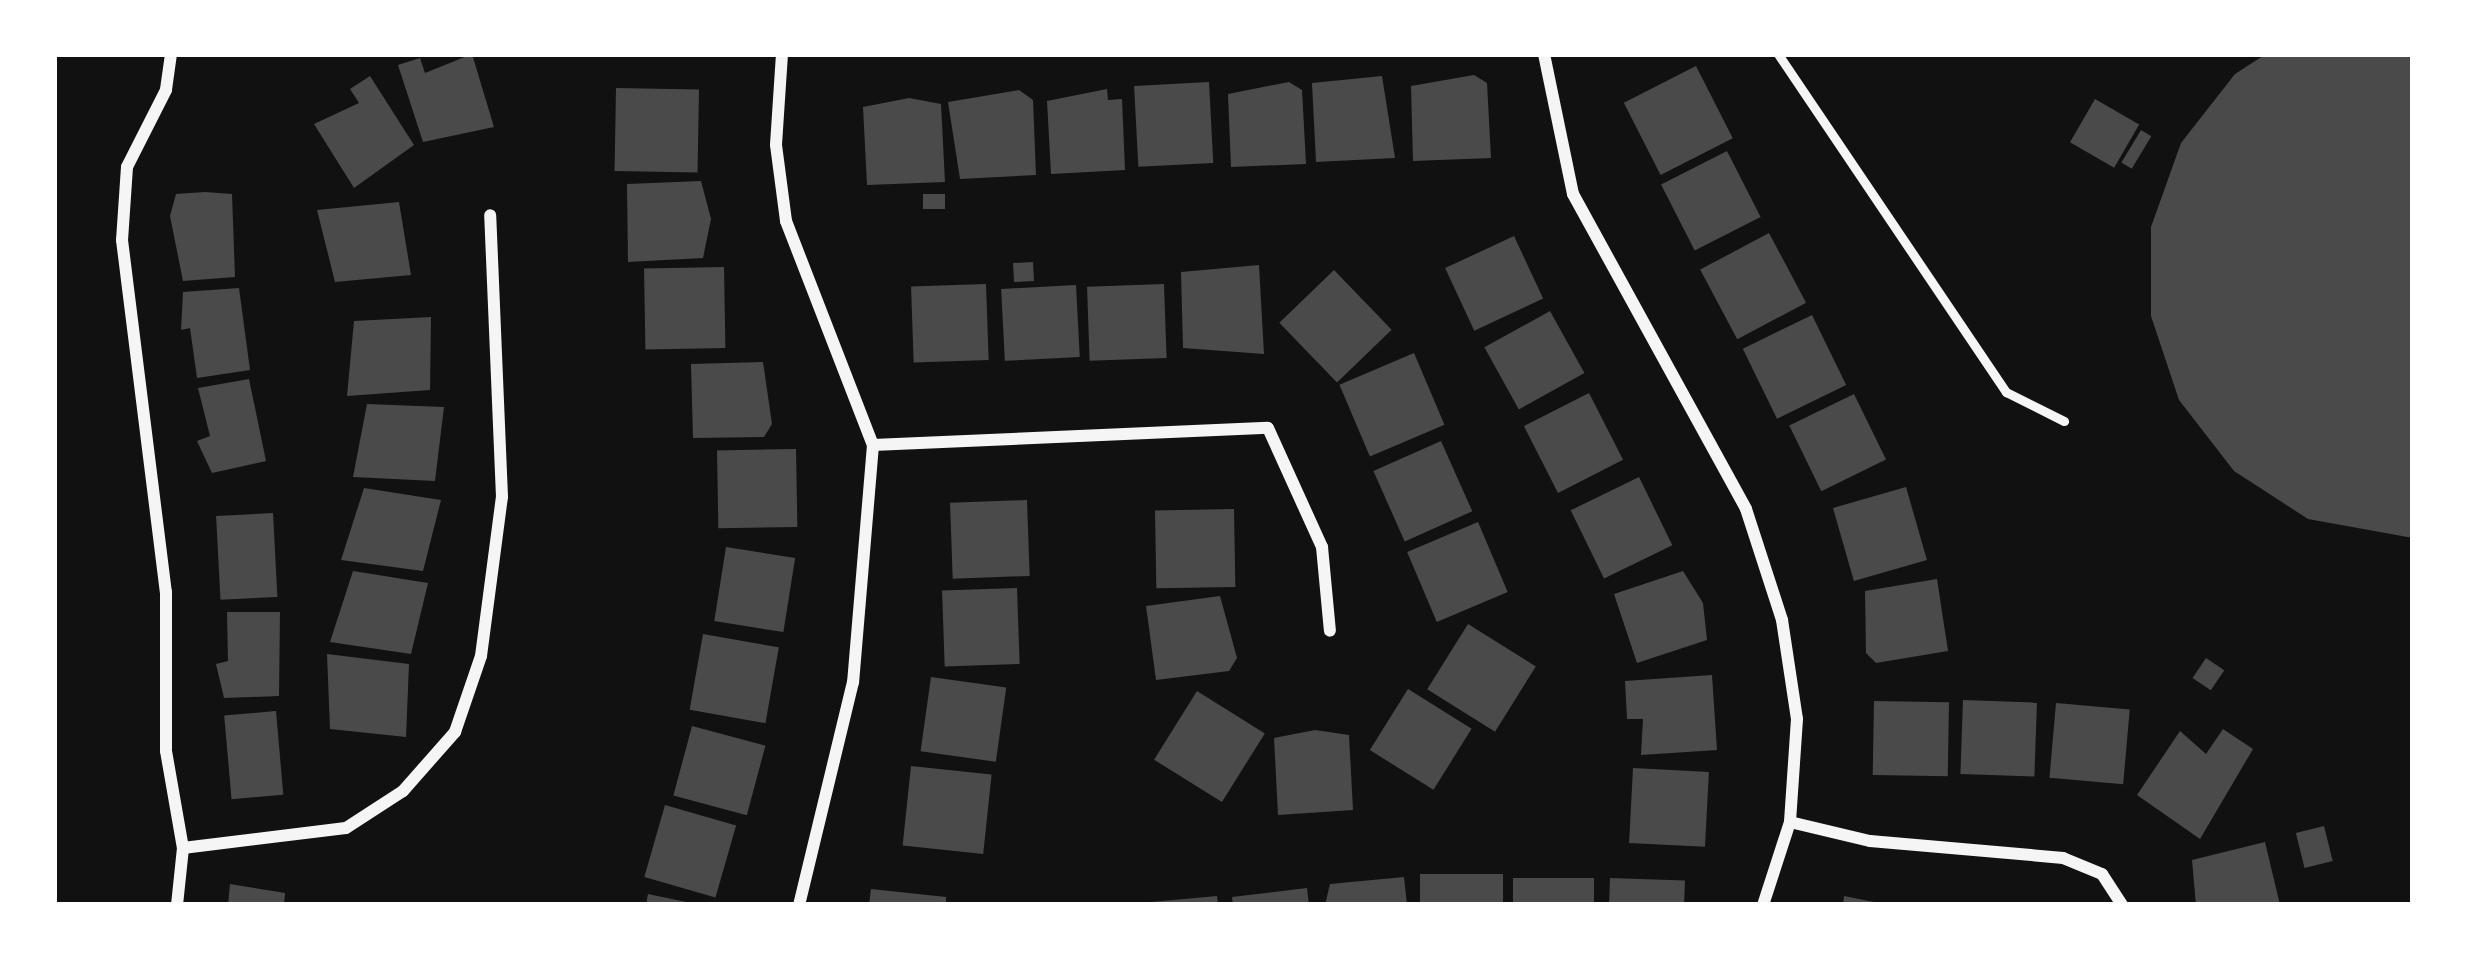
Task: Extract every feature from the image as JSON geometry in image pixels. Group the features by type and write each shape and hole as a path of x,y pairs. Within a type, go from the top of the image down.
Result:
{"street":[{"path":"171,54 128,167 122,240 183,848 177,905"},
{"path":"782,54 776,145 786,221 873,446 854,682 799,905"},
{"path":"1544,54 1573,194 1746,508 1783,620 1797,719 1790,822 1763,905"},
{"path":"183,848 346,828 403,791 455,732 481,656 502,496 490,215"},
{"path":"873,446 1268,428 1322,547 1330,631"},
{"path":"1790,822 1870,842 2063,858 2102,874 2122,905"}],"lane":[{"path":"1778,54 2006,392 2064,421"}],"building":[{"path":"472,54 494,127 423,142 398,65 420,58 425,73"},
{"path":"2266,54 2413,54 2413,538 2308,519 2234,471 2179,400 2151,316 2151,227 2181,143 2235,74"},
{"path":"1696,66 1733,138 1661,175 1624,103"},
{"path":"1474,75 1487,83 1491,158 1413,161 1411,86"},
{"path":"370,76 414,145 354,188 314,124 359,103 350,89"},
{"path":"1382,76 1395,158 1316,162 1312,83"},
{"path":"1209,82 1213,163 1138,167 1134,86"},
{"path":"1289,82 1302,90 1306,164 1231,167 1228,94"},
{"path":"616,88 699,89 698,172 615,171"},
{"path":"1107,89 1108,100 1122,99 1125,170 1051,174 1047,101"},
{"path":"1019,90 1033,100 1036,175 960,179 948,102"},
{"path":"909,98 941,104 945,182 867,185 863,107"},
{"path":"2095,99 2139,124 2114,168 2070,142"},
{"path":"2141,130 2151,136 2132,169 2121,163"},
{"path":"1727,151 1761,217 1695,251 1661,185"},
{"path":"701,181 711,219 703,258 628,262 627,184"},
{"path":"176,194 232,194 235,277 183,281 170,216"},
{"path":"923,194 945,194 945,209 923,209"},
{"path":"399,202 411,275 335,282 317,210"},
{"path":"1769,233 1806,303 1737,339 1700,270"},
{"path":"1514,236 1543,299 1474,331 1445,268"},
{"path":"1033,262 1034,281 1014,282 1013,263"},
{"path":"1259,265 1264,354 1183,348 1181,272"},
{"path":"724,267 725,348 645,349 644,268"},
{"path":"1334,270 1392,330 1337,382 1279,323"},
{"path":"986,284 989,360 914,363 911,287"},
{"path":"1164,284 1167,358 1090,361 1087,287"},
{"path":"1076,285 1080,357 1005,361 1001,289"},
{"path":"239,288 250,370 197,378 190,328 181,330 183,292"},
{"path":"1550,311 1584,373 1519,409 1484,347"},
{"path":"1812,315 1846,385 1777,419 1743,349"},
{"path":"431,317 430,390 347,396 354,321"},
{"path":"1414,353 1444,425 1370,456 1339,385"},
{"path":"763,362 772,424 764,437 693,438 691,364"},
{"path":"249,379 266,461 212,473 197,441 210,436 198,388"},
{"path":"1589,393 1623,460 1558,493 1524,426"},
{"path":"1854,394 1886,460 1821,491 1789,426"},
{"path":"367,404 444,407 435,481 353,477"},
{"path":"1441,441 1472,511 1405,541 1373,471"},
{"path":"796,449 797,527 718,528 717,450"},
{"path":"1639,477 1672,545 1604,579 1571,510"},
{"path":"1906,487 1927,560 1854,581 1833,508"},
{"path":"364,488 441,500 423,571 341,560"},
{"path":"1027,500 1030,576 953,579 950,503"},
{"path":"1234,509 1235,587 1156,588 1155,510"},
{"path":"273,513 277,597 220,600 216,516"},
{"path":"1478,522 1508,592 1437,622 1407,552"},
{"path":"726,547 795,558 783,632 714,621"},
{"path":"353,571 428,583 411,654 330,642"},
{"path":"1683,571 1703,603 1707,640 1637,663 1614,594"},
{"path":"1937,579 1948,651 1876,663 1866,653 1865,591"},
{"path":"1017,588 1020,664 945,667 942,591"},
{"path":"1220,596 1237,658 1229,671 1156,680 1146,606"},
{"path":"227,612 280,612 279,696 224,698 216,664 228,661"},
{"path":"1468,624 1536,666 1495,732 1427,689"},
{"path":"703,634 779,647 765,723 690,710"},
{"path":"327,654 409,664 406,737 330,729"},
{"path":"2206,658 2224,670 2211,690 2193,678"},
{"path":"1712,675 1717,750 1641,755 1643,719 1627,719 1625,681"},
{"path":"931,677 1006,688 996,762 921,751"},
{"path":"1408,689 1472,729 1433,790 1370,750"},
{"path":"1197,691 1265,733 1222,802 1154,760"},
{"path":"1963,700 2037,703 2034,777 1960,774"},
{"path":"1874,701 1949,702 1948,776 1873,775"},
{"path":"2056,703 2130,709 2123,784 2049,778"},
{"path":"276,711 283,795 232,799 224,716"},
{"path":"692,726 765,746 747,815 673,796"},
{"path":"2223,729 2253,749 2200,839 2137,795 2180,731 2206,754"},
{"path":"1315,730 1349,735 1353,810 1278,815 1274,738"},
{"path":"911,766 992,774 983,854 903,846"},
{"path":"1633,768 1709,772 1705,847 1629,843"},
{"path":"665,805 736,825 715,897 644,877"},
{"path":"2324,826 2333,861 2305,868 2296,833"},
{"path":"2265,842 2280,905 2196,905 2192,860"},
{"path":"1420,874 1503,874 1503,905 1420,905"},
{"path":"1404,877 1407,905 1325,905 1330,884"},
{"path":"1513,878 1594,878 1594,905 1513,905"},
{"path":"1610,878 1685,881 1684,905 1609,905"},
{"path":"230,884 285,893 284,905 228,905"},
{"path":"1307,888 1309,905 1233,905 1232,897"},
{"path":"871,889 946,897 946,905 869,905"},
{"path":"648,894 691,903 691,905 646,905"},
{"path":"1217,896 1218,905 1151,905 1151,902"},
{"path":"1844,896 1879,903 1879,905 1843,905"}]}
